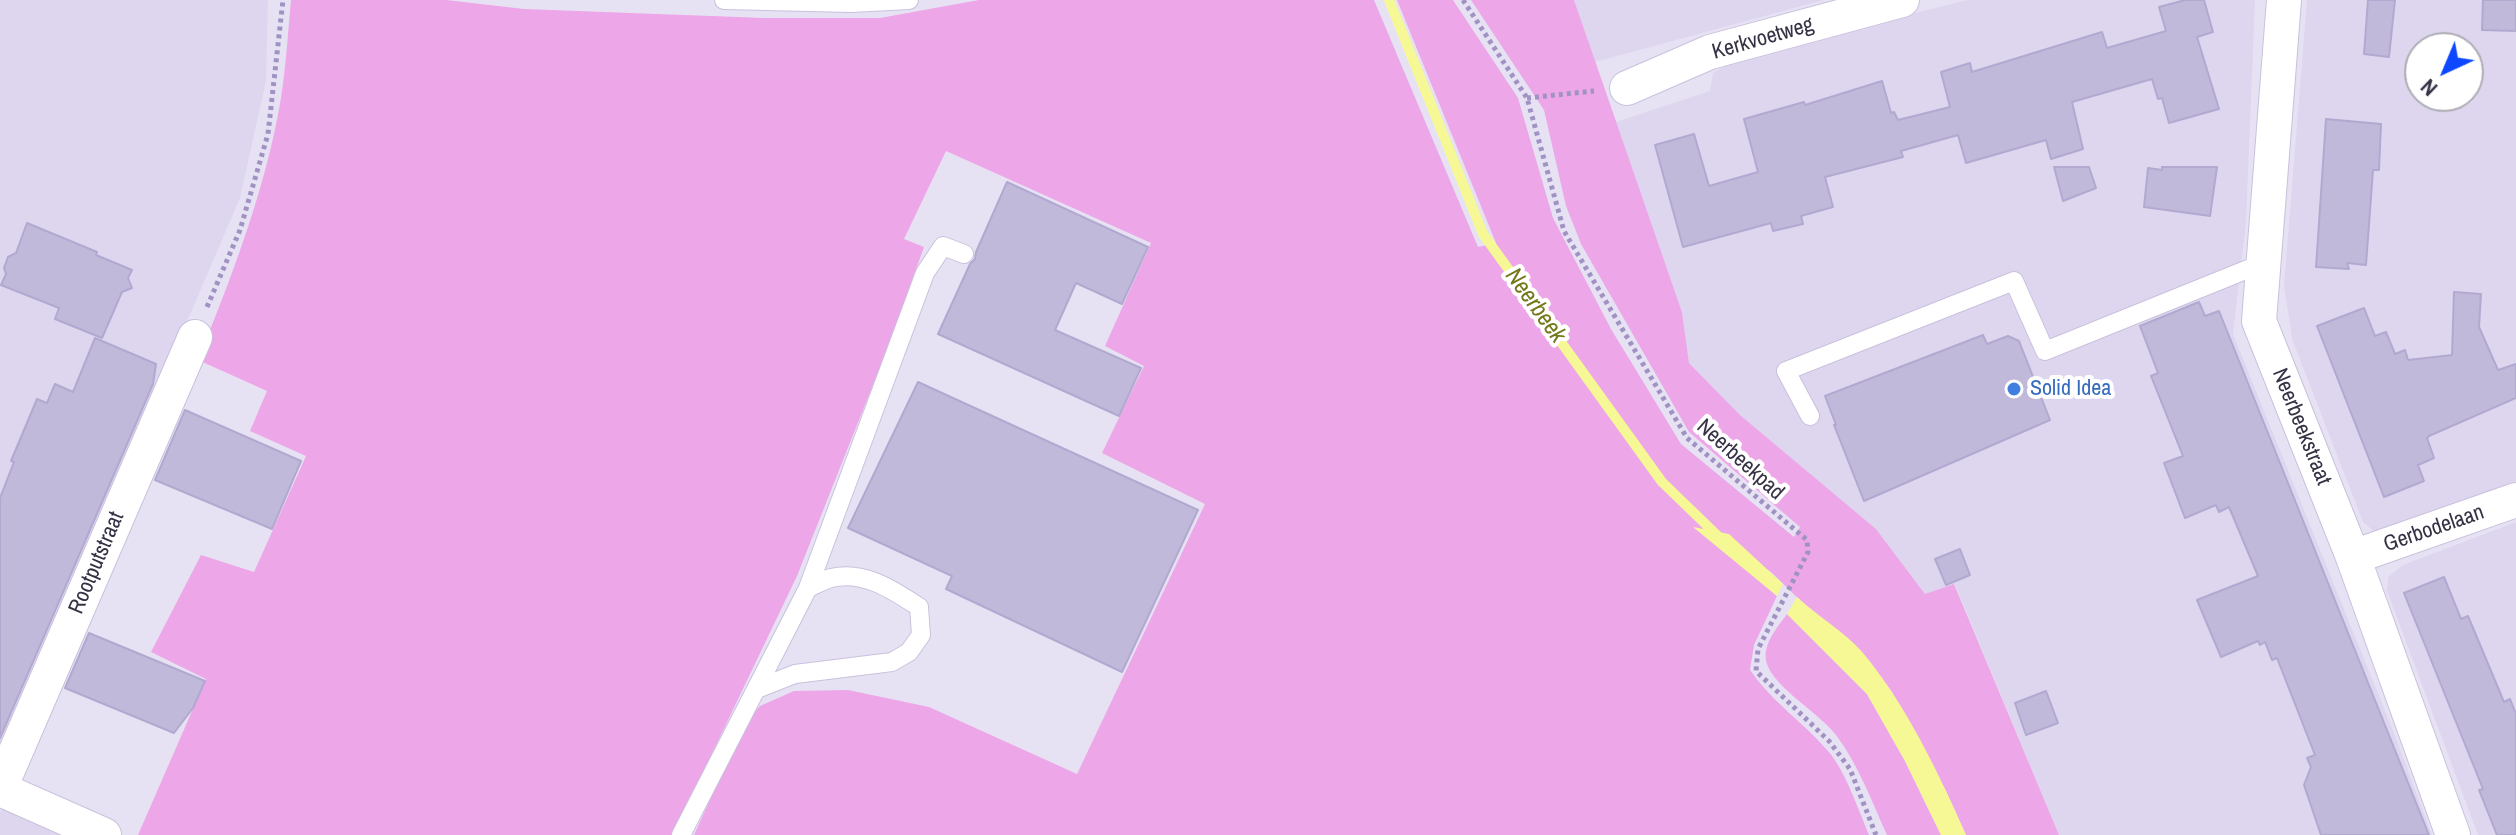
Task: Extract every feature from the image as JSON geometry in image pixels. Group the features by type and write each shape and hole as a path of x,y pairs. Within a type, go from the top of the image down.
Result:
{"street":[{"name":"Kerkvoetweg","path":"1627,88 1710,52 1902,0"},
{"name":"Neerbeekstraat","path":"2284,0 2259,321 2353,557 2453,835"},
{"name":"Rootputstraat","path":"0,788 195,337"},
{"name":"Gerbodelaan","path":"2353,557 2516,500"},
{"path":"0,788 104,835"}],"lane":[{"path":"724,0 851,3 909,0"},
{"path":"681,835 808,588 925,273 943,246 964,254"},
{"path":"1810,416 1786,371 2014,281 2045,351 2263,263"},
{"path":"757,689 795,674 892,662 909,652 921,635 919,607 891,589 860,577 831,578 808,588"}],"path":[{"path":"195,337 240,230 268,134 283,0"},
{"name":"Neerbeekpad","path":"1463,0 1527,98 1564,231 1687,438 1807,540 1808,552 1758,649 1756,671 1829,741 1850,769 1876,835"},
{"path":"1527,98 1627,88"}],"shaded area":[{"path":"0,0 268,0 266,81 240,198 0,758"},
{"path":"291,0 446,0 524,9 764,18 880,18 979,0 1374,0 1478,247 1496,243 1397,0 1453,0 1518,98 1553,218 1611,329 1681,444 1794,537 1800,527 1689,432 1581,244 1566,206 1544,110 1471,0 1574,0 1682,312 1689,363 1740,415 1876,529 1925,594 1954,584 2059,835 1966,835 1946,791 1892,692 1860,650 1811,611 1771,572 1695,527 1777,596 1754,645 1750,670 1834,759 1869,835 694,835 745,722 760,706 794,691 848,690 929,707 1077,774 1205,504 1102,453 1144,366 1105,346 1151,243 946,151 904,239 924,247 890,342 797,576 673,835 138,835 206,679 151,652 201,555 254,572 306,456 250,431 267,391 198,360 235,264 275,132"},
{"path":"1574,0 1824,0 1595,62"},
{"path":"1967,0 2255,0 2246,224 2233,334 2432,835 2059,835 1955,584 1925,594 1876,529 1740,415 1689,363 1682,312 1616,122 1710,91 1713,73 1738,58"},
{"path":"2307,0 2516,0 2516,481 2377,534 2363,522 2292,339 2284,285"},
{"path":"2516,522 2516,835 2478,835 2387,591 2388,577 2403,565"},
{"path":"1693,527 1729,534 1783,584 1777,596"},
{"path":"1797,597 1856,645 1879,673 1920,740 1966,835 1941,835 1905,761 1867,694 1787,614"},
{"path":"1787,614 1867,694 1905,761 1941,835 1887,835 1844,746 1771,673 1766,650"},
{"path":"4,804 75,835 0,835 0,813"}],"building":[{"path":"2185,0 2204,0 2213,32 2197,37 2219,109 2169,123 2162,98 2158,99 2152,79 2072,102 2083,149 2051,159 2046,140 1966,163 1958,135 1901,151 1903,157 1825,177 1833,207 1801,216 1803,224 1773,231 1771,223 1683,247 1655,145 1694,134 1709,186 1758,172 1744,119 1804,102 1805,105 1882,81 1891,113 1894,112 1898,120 1950,107 1941,72 1970,63 1972,72 2102,32 2107,48 2166,31 2159,7"},
{"path":"2368,0 2395,0 2389,57 2364,54"},
{"path":"2483,0 2516,0 2516,31 2482,30"},
{"path":"2326,119 2381,124 2379,170 2373,170 2366,265 2347,263 2349,269 2316,267"},
{"path":"2054,167 2089,167 2096,188 2063,201"},
{"path":"2162,167 2217,167 2210,216 2144,207 2148,168 2162,170"},
{"path":"1007,182 1148,247 1122,304 1076,283 1055,330 1141,368 1119,416 938,334 975,259"},
{"path":"27,223 132,270 128,278 132,288 122,292 102,338 55,319 59,308 1,285 8,257 16,253"},
{"path":"2454,292 2481,294 2479,327 2498,370 2516,364 2516,398 2429,436 2434,458 2418,465 2424,481 2384,497 2317,326 2364,308 2375,336 2386,332 2395,354 2405,350 2408,360 2452,355"},
{"path":"2199,302 2205,316 2219,311 2429,835 2321,835 2304,785 2311,767 2307,758 2315,755 2277,658 2272,660 2265,642 2260,645 2258,641 2221,657 2197,600 2258,576 2229,507 2219,512 2216,505 2185,518 2164,463 2183,456 2151,376 2158,373 2140,326"},
{"path":"1983,335 1987,344 2008,336 2019,341 2050,420 1864,501 1825,396"},
{"path":"95,338 156,364 153,384 0,738 0,498 14,462 11,461 37,399 47,403 55,384 73,392"},
{"path":"918,382 1198,510 1122,672 946,589 952,576 848,528"},
{"path":"185,410 301,461 272,529 155,480"},
{"path":"1960,549 1970,575 1946,585 1935,559"},
{"path":"2444,577 2461,619 2468,616 2504,702 2510,699 2516,714 2516,835 2497,835 2479,790 2483,789 2404,593"},
{"path":"89,633 205,681 193,708 174,733 65,688"},
{"path":"2046,691 2058,723 2026,735 2015,703"}],"waterway":[{"name":"Neerbeek","path":"1389,0 1483,234 1662,482 1721,539"}],"place":[{"name":"Solid Idea","path":"2014,389"}]}
